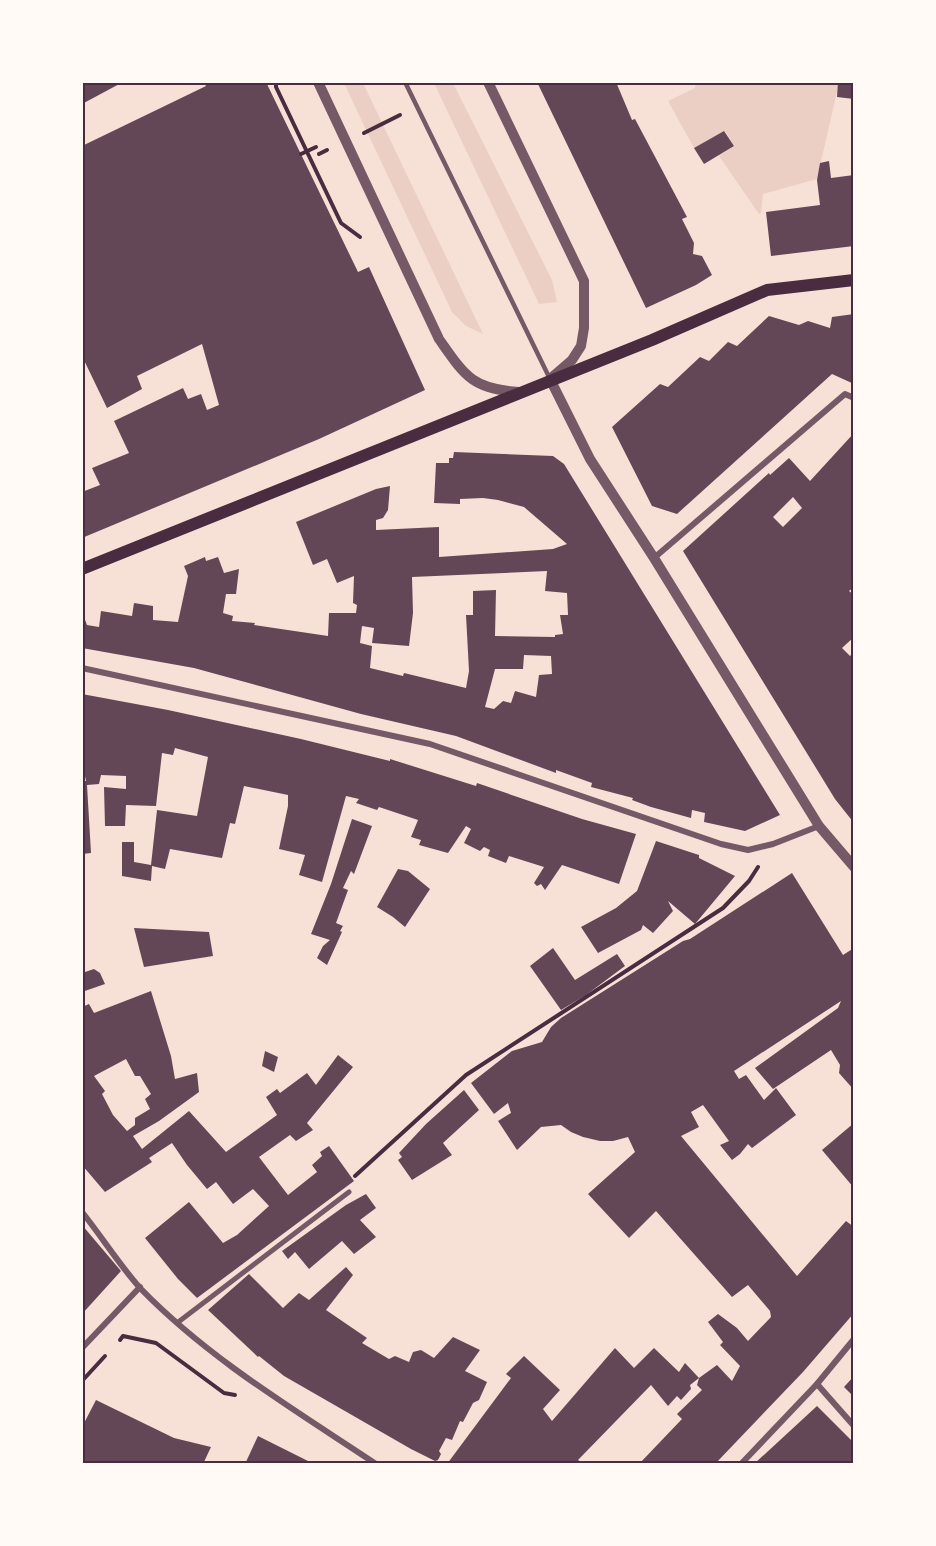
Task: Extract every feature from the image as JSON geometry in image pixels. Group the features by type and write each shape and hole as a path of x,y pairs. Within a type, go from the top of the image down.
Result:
{"main road":[{"path":"82,569 659,337 767,290 854,280"}],"street":[{"path":"318,82 439,339 463,372 478,383 495,390 519,392"},
{"path":"488,82 584,281 582,346 572,360 550,379 590,459 654,558 819,826 854,867"},
{"path":"654,558 844,394 854,398"},
{"path":"82,668 430,744 721,844 748,850 773,844 819,826"},
{"path":"177,1323 349,1192"},
{"path":"82,1212 140,1287 177,1323 249,1380 376,1464"},
{"path":"82,1348 140,1287"},
{"path":"741,1464 817,1384 854,1339"},
{"path":"817,1384 854,1426"}],"lane":[{"path":"405,82 550,379"}],"path":[{"path":"276,82 276,87 341,223 360,237"},
{"path":"319,154 417,107"},
{"path":"301,154 316,147"},
{"path":"349,1192 358,1183 355,1174 466,1075 723,908 749,881 773,844"},
{"path":"116,1344 123,1336 156,1342 224,1393 280,1401"},
{"path":"82,1381 110,1351"}],"shaded area":[{"path":"344,83 363,83 483,334 466,326 452,312"},
{"path":"434,83 453,83 552,280 557,302 539,304"},
{"path":"696,83 839,83 817,179 763,194 759,214 719,156 734,146 725,131 694,148 668,101 695,88"}],"building":[{"path":"82,82 123,82 82,104"},
{"path":"204,82 266,82 358,272 369,267 425,390 319,439 82,538 82,492 100,485 92,468 129,453 114,421 183,388 188,399 201,394 207,410 219,405 202,344 137,376 142,389 107,408 82,356 82,146 206,86"},
{"path":"537,82 616,82 632,120 635,119 687,217 682,219 694,243 693,254 702,256 712,275 646,308"},
{"path":"838,82 854,82 854,99 837,97"},
{"path":"724,131 734,146 704,164 694,148"},
{"path":"829,161 831,178 854,175 854,246 771,256 766,212 820,205 817,180 820,163"},
{"path":"854,314 854,384 832,374 677,514 652,506 612,427 660,384 668,387 700,357 709,361 728,342 737,346 769,316 799,325 808,321 830,328 832,317"},
{"path":"854,433 854,587 849,591 854,595 854,637 842,648 850,656 854,652 854,823 835,799 683,551 769,473 770,475 789,458 810,481","holes":["793,497 802,508 783,527 773,517"]},
{"path":"454,452 553,456 564,464 780,815 745,831 704,822 705,813 692,810 691,818 651,807 632,800 633,798 591,787 592,783 556,770 556,773 456,736 361,714 194,668 82,648 82,612 87,625 99,627 101,611 132,616 134,603 153,606 153,620 178,622 188,576 184,566 205,557 206,561 218,557 224,573 239,569 236,594 226,594 223,613 233,616 232,621 328,636 329,613 356,613 357,605 353,603 354,576 337,583 327,559 313,565 296,522 376,489 390,486 388,510 383,518 376,520 376,530 439,527 439,557 553,549 567,544 524,507 483,498 460,499 460,504 434,503 436,463 449,463 449,458 453,458","holes":["547,571 545,591 567,593 568,615 560,615 563,634 555,635 555,637 495,636 496,590 473,591 473,615 466,615 469,671 466,688 404,673 403,676 370,668 372,646 360,643 362,626 374,628 372,643 409,646 413,613 412,577","524,655 551,656 552,674 539,675 536,697 515,691 511,703 503,701 494,709 485,707 495,669 523,669"]},
{"path":"82,694 168,710 390,761 390,759 476,786 477,783 582,819 636,834 619,884 562,865 545,890 541,884 537,886 534,883 544,867 509,856 506,863 488,856 490,850 484,847 480,851 464,843 471,829 466,826 448,853 419,845 421,840 411,837 418,820 379,807 377,810 356,803 359,799 346,796 322,882 299,875 305,855 279,849 288,806 288,795 244,786 235,824 230,823 222,858 170,849 165,869 152,866 151,881 122,876 122,842 134,842 134,862 151,865 157,810 197,816 208,757 175,748 173,755 162,753 156,806 126,805 125,826 105,826 104,787 126,789 126,776 101,775 99,784 87,785 91,853 82,854 82,781 86,781 82,762"},
{"path":"352,819 372,826 354,874 351,871 343,888 348,890 336,923 343,926 340,931 342,932 327,965 317,958 323,946 330,940 311,934 331,884"},
{"path":"656,841 699,855 699,858 735,876 695,924 668,901 673,911 653,933 643,925 641,930 598,953 581,927 616,908 637,891"},
{"path":"398,869 408,871 430,889 405,927 377,907"},
{"path":"792,873 843,955 854,948 854,1090 839,1073 840,1065 831,1050 773,1089 755,1068 838,1008 841,1001 734,1071 739,1079 746,1075 764,1100 776,1088 796,1115 752,1148 748,1144 732,1160 720,1145 729,1141 703,1105 691,1112 699,1127 681,1136 797,1276 846,1221 854,1227 854,1313 803,1372 715,1464 639,1464 682,1419 677,1414 702,1390 697,1385 699,1378 717,1365 732,1381 740,1366 720,1345 723,1342 708,1322 718,1314 737,1328 748,1341 771,1317 770,1311 748,1285 732,1297 656,1211 629,1238 588,1194 635,1152 628,1137 613,1141 600,1141 583,1137 561,1125 541,1127 517,1150 498,1121 511,1113 508,1103 494,1114 471,1083 512,1051 542,1042 551,1027 561,1018"},
{"path":"134,928 209,932 213,956 144,967"},
{"path":"553,948 575,980 617,954 625,966 586,995 561,1010 530,966"},
{"path":"94,969 100,973 105,984 82,992 82,973"},
{"path":"151,991 171,1056 175,1079 197,1073 199,1092 159,1121 133,1136 142,1149 189,1111 226,1152 277,1115 266,1097 277,1089 280,1093 307,1073 316,1085 338,1055 353,1067 307,1123 313,1130 296,1141 290,1135 259,1157 288,1195 317,1172 312,1165 322,1156 320,1152 329,1146 354,1181 197,1298 178,1279 145,1238 189,1202 223,1243 237,1235 269,1206 253,1189 233,1204 216,1182 207,1189 172,1143 149,1158 152,1162 105,1192 82,1165 82,1007 89,1004 94,1013","holes":["126,1059 135,1076 140,1076 151,1094 145,1099 150,1109 135,1118 135,1125 127,1131 113,1115 102,1094 105,1091 94,1076"]},
{"path":"265,1051 278,1057 274,1072 262,1066"},
{"path":"464,1090 479,1110 443,1143 452,1155 412,1180 398,1160 402,1157 399,1153 426,1124"},
{"path":"854,1123 854,1188 822,1150"},
{"path":"366,1194 376,1208 360,1220 376,1237 354,1254 342,1241 309,1269 295,1252 288,1259 282,1251 346,1205"},
{"path":"82,1225 121,1271 82,1314"},
{"path":"346,1267 353,1275 326,1310 367,1338 362,1343 389,1359 395,1356 409,1362 413,1352 421,1350 434,1358 453,1337 480,1350 465,1371 487,1382 479,1400 473,1403 463,1422 460,1421 452,1440 446,1438 439,1451 441,1454 438,1460 435,1461 411,1449 284,1376 258,1357 208,1310 249,1274 283,1308 299,1293 309,1300"},
{"path":"615,1348 634,1368 654,1348 679,1372 685,1363 699,1378 690,1385 691,1389 681,1400 677,1396 668,1406 651,1385 578,1460 584,1464 447,1464 511,1378 506,1374 524,1356 560,1390 543,1409 552,1421"},
{"path":"854,1376 854,1397 844,1387"},
{"path":"96,1400 174,1438 211,1447 203,1464 82,1464 82,1427"},
{"path":"817,1406 854,1443 854,1464 754,1464"},
{"path":"258,1436 314,1464 245,1464"}]}
